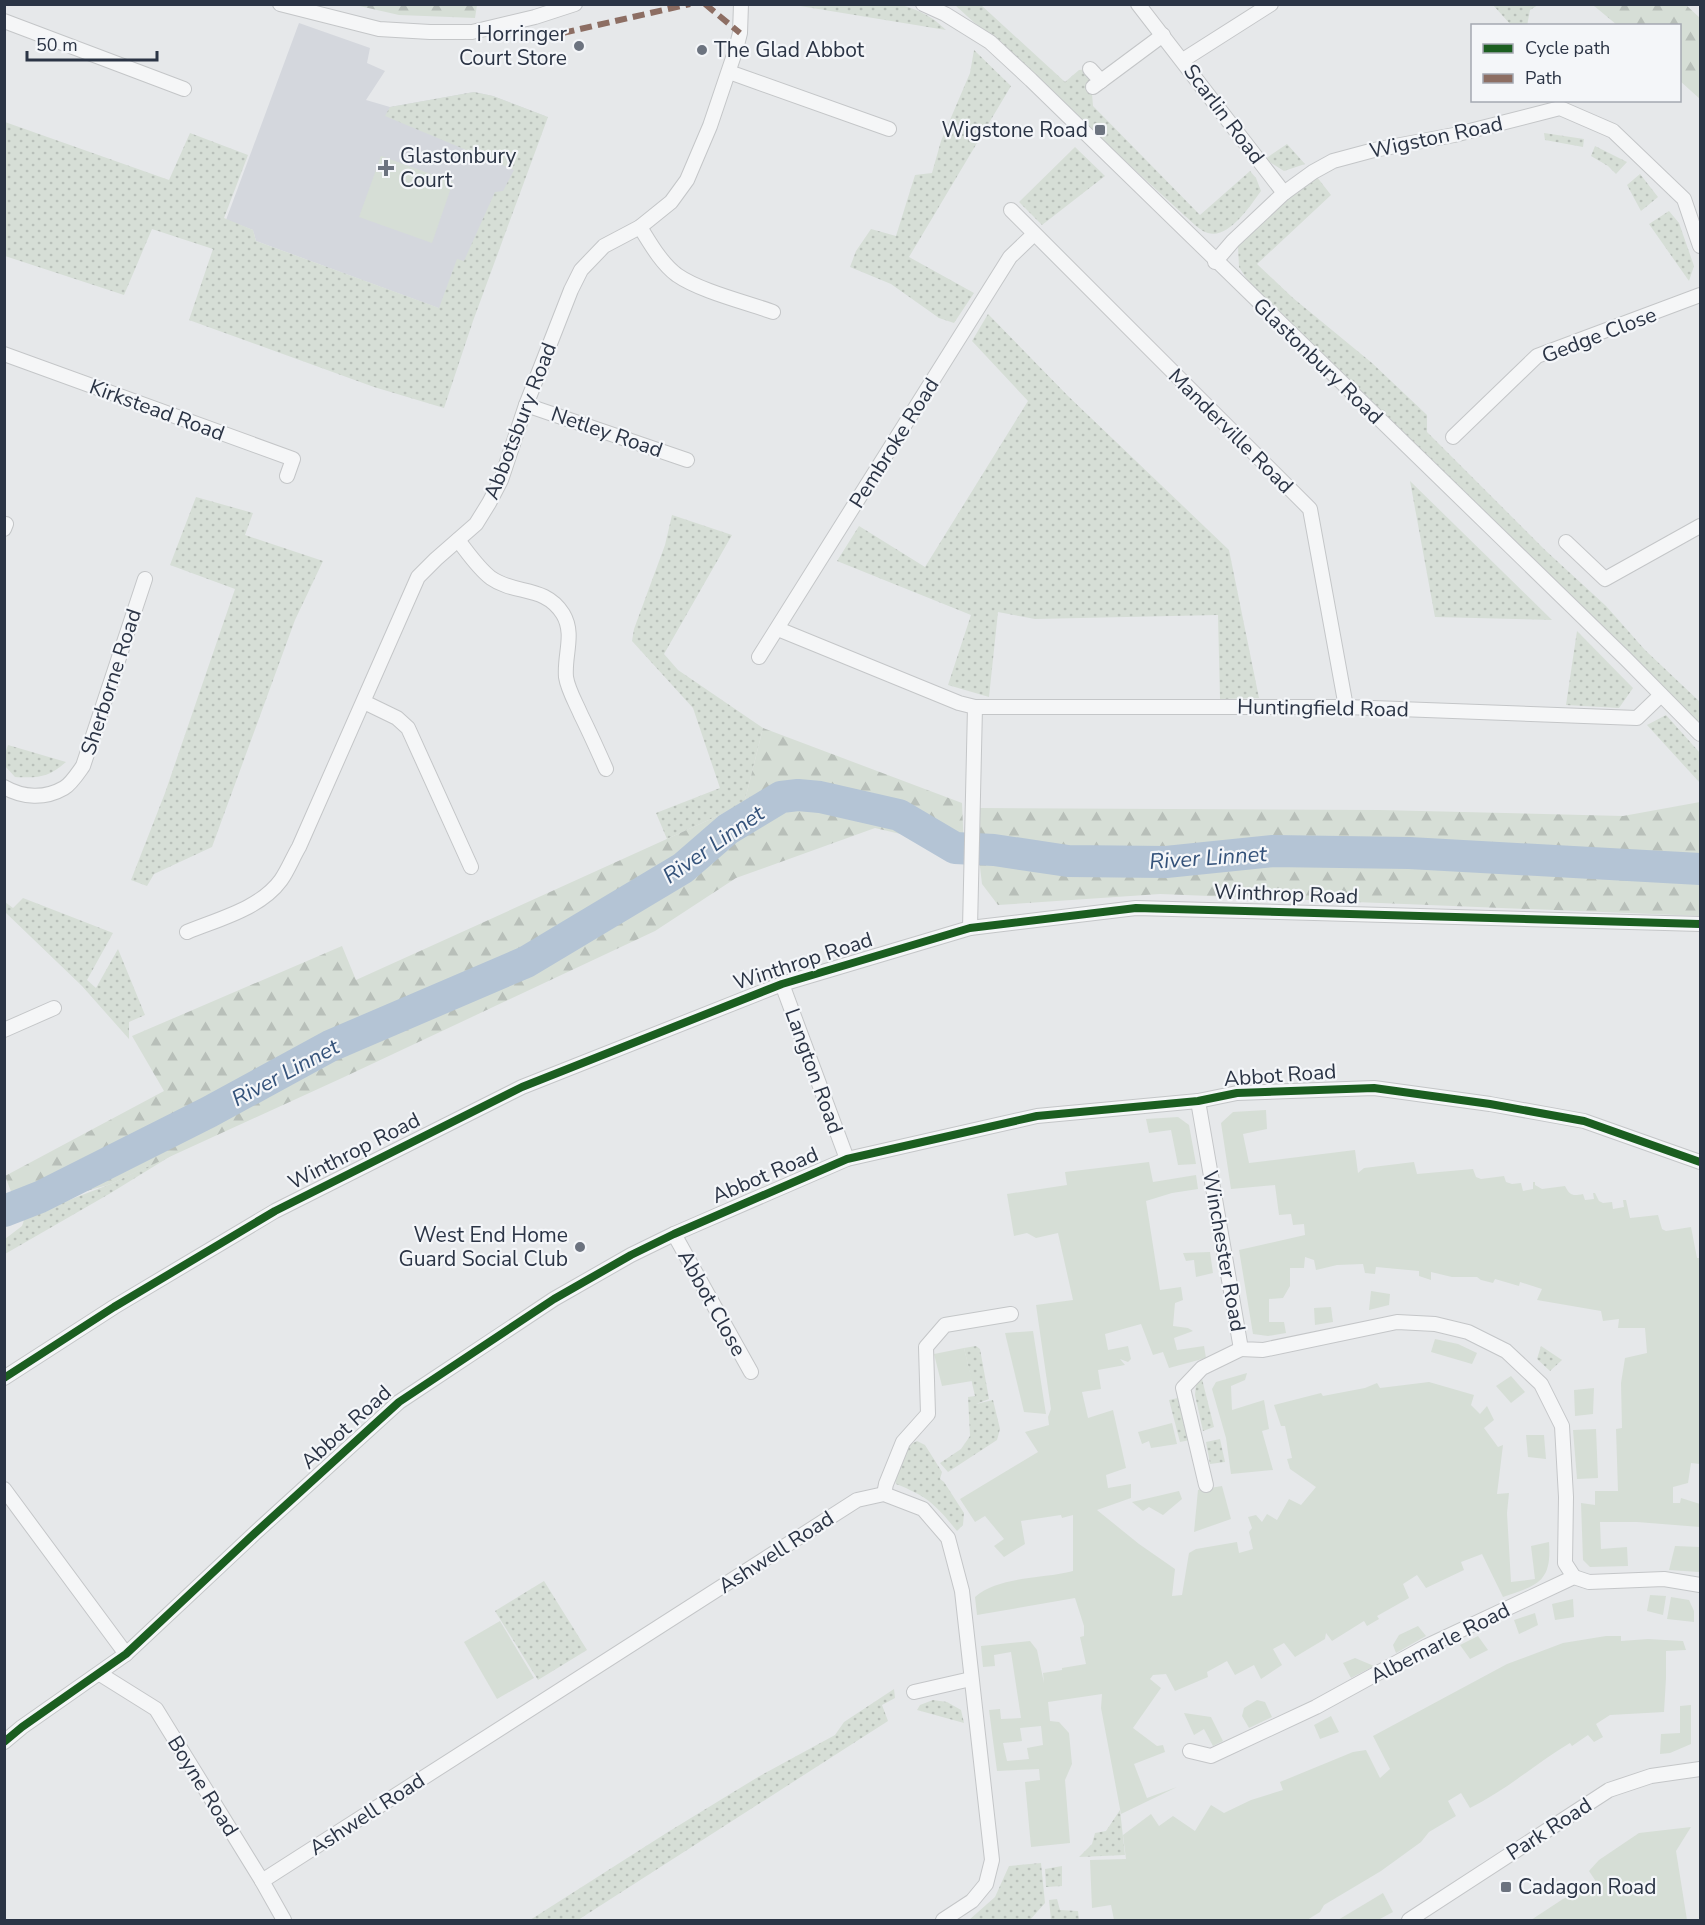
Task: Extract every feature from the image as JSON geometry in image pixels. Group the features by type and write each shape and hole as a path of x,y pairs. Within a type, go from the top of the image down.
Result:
{"street":[{"path":"280,4 379,29 430,32 472,32 535,17 575,4"},
{"name":"Abbotsbury Road","path":"187,932 262,899 280,881 299,847 418,577 476,524 501,480 526,405 581,270 604,246 640,227 671,202 687,180 710,126 729,72 740,33 741,4"},
{"name":"Glastonbury Road","path":"923,4 945,14 990,42 1626,658 1701,734"},
{"name":"Scarlin Road","path":"1138,4 1284,193"},
{"path":"1183,60 1271,4"},
{"path":"4,21 184,89"},
{"path":"1090,69 1097,84 1163,35"},
{"path":"729,72 889,129"},
{"name":"Wigston Road","path":"1215,262 1233,241 1284,193 1333,161 1374,150 1454,135 1560,108 1613,131 1684,199 1701,246"},
{"name":"Manderville Road","path":"1011,210 1310,509 1346,707"},
{"path":"640,227 661,259 676,274 695,285 773,312"},
{"name":"Pembroke Road","path":"759,657 1010,257 1034,234"},
{"name":"Gedge Close","path":"1454,437 1537,356 1701,295"},
{"name":"Kirkstead Road","path":"4,354 293,459 287,476"},
{"name":"Netley Road","path":"526,405 687,460"},
{"path":"1566,542 1605,579 1701,526"},
{"path":"458,540 478,566 492,579 509,587 547,597 563,614 570,633 566,677 606,769"},
{"name":"Sherborne Road","path":"4,788 16,794 42,796 66,787 83,766 145,579"},
{"name":"Huntingfield Road","path":"778,629 959,703 975,707 1346,707 1637,718 1660,695"},
{"path":"364,702 398,718 408,728 471,867"},
{"path":"970,928 974,835 975,707"},
{"name":"Winthrop Road","path":"4,1377 114,1307 275,1210 522,1087 782,984 970,928 1136,908 1701,924"},
{"name":"Langton Road","path":"782,984 847,1159"},
{"path":"4,1030 54,1008"},
{"name":"Abbot Road","path":"4,1743 22,1727 126,1654 399,1402 554,1299 631,1255 847,1159 1037,1116 1198,1101 1237,1093 1374,1088 1490,1104 1584,1121 1701,1162"},
{"name":"Winchester Road","path":"1198,1101 1241,1348 1263,1350 1397,1322 1435,1324 1468,1332 1506,1351 1541,1384 1562,1426 1566,1497 1565,1563 1574,1577"},
{"name":"Abbot Close","path":"674,1234 751,1372"},
{"path":"943,1920 972,1901 979,1893 986,1884 992,1860 962,1591 948,1538 923,1509 884,1494 903,1442 928,1414 926,1347 945,1325 1011,1314"},
{"path":"1206,1485 1183,1388 1202,1368 1241,1348"},
{"path":"4,1489 126,1654"},
{"name":"Ashwell Road","path":"262,1881 856,1500 884,1494"},
{"path":"1574,1577 1589,1582 1664,1579 1701,1586"},
{"name":"Albemarle Road","path":"1190,1751 1211,1756 1316,1707 1451,1634 1574,1577"},
{"name":"Boyne Road","path":"100,1674 156,1709 284,1920"},
{"path":"914,1692 971,1679"},
{"name":"Park Road","path":"1409,1920 1609,1790 1651,1776 1701,1769"}],"shaded area":[{"name":"Glastonbury Court","path":"299,23 370,48 367,63 385,71 366,100 390,107 474,92 493,96 545,116 471,320 256,241 253,230 226,220"}],"green space":[{"path":"477,4 475,18 399,15 355,5"},
{"path":"794,5 901,5 925,14 946,30"},
{"path":"955,5 981,5 1065,82 1079,70 1090,69 1093,106 1200,215 1250,171 1256,178 1261,191 1238,220 1224,231 1216,234 1202,230"},
{"path":"1493,5 1538,5 1530,10 1527,24 1510,24"},
{"path":"1593,5 1686,5 1700,18 1700,99 1681,82 1681,24 1616,24"},
{"path":"974,50 1011,86 909,257 974,293 954,323 939,318 891,284 850,267 856,251 871,229 896,236 915,175 932,173 941,141 970,73"},
{"path":"474,92 493,96 548,117 473,321 444,408 374,387 189,320 213,249 152,229 124,295 5,256 5,122 169,180 190,133 248,155 224,218 253,230 256,241 439,308 457,259 464,261 495,192 503,191 514,170 385,116 390,107"},
{"path":"1544,133 1584,139 1583,147 1545,140"},
{"path":"1287,144 1305,164 1284,171 1265,159"},
{"path":"1595,146 1627,162 1616,174 1608,166 1591,156"},
{"path":"1075,147 1105,176 1042,225 1019,202"},
{"path":"381,156 453,182 432,243 359,217"},
{"path":"1313,172 1331,195 1257,264 1293,298 1372,363 1427,415 1427,432 1545,550 1606,606 1645,650 1700,702 1700,734 1252,287 1239,267 1238,246"},
{"path":"1640,174 1658,197 1641,211 1627,185"},
{"path":"1669,211 1679,223 1694,266 1689,281 1649,224"},
{"path":"988,314 1068,396 1229,550 1259,698 1220,699 1218,615 1035,619 998,612 989,697 948,685 971,615 837,561 859,526 925,567 1028,401 972,341"},
{"path":"1410,481 1552,620 1435,617"},
{"path":"196,497 253,513 245,535 323,561 295,620 212,847 154,874 147,886 131,880 165,793 235,589 170,565"},
{"path":"672,515 732,535 664,654 678,670 763,728 744,804 667,839 656,813 720,788 693,708 632,641 634,629 665,545"},
{"path":"1577,631 1633,688 1619,708 1566,705"},
{"path":"1666,715 1700,753 1700,783 1647,725"},
{"path":"763,728 962,803 964,849 875,828 736,878 655,931 108,1185 22,1209 12,1194 5,1176 164,1091 132,1036 342,946 356,980 744,804"},
{"path":"8,745 66,762 42,776 15,777 5,766"},
{"path":"1700,802 1700,916 1160,894 998,905 982,884 978,850 979,808 1380,810 1623,816","holes":["992,851 1108,859 1068,861"]},
{"path":"23,898 113,933 87,980 96,988 118,949 145,1015 129,1022 129,1039 82,986 5,912 5,902 13,908"},
{"path":"1266,1110 1267,1129 1243,1134 1249,1163 1355,1150 1358,1173 1364,1168 1414,1162 1417,1174 1473,1169 1476,1177 1481,1179 1504,1176 1506,1182 1521,1183 1523,1191 1533,1189 1533,1182 1542,1189 1565,1186 1572,1194 1583,1194 1585,1200 1594,1199 1593,1193 1595,1193 1599,1201 1612,1202 1613,1209 1624,1207 1623,1200 1626,1200 1630,1218 1658,1215 1662,1229 1666,1231 1691,1227 1697,1258 1700,1258 1700,1464 1691,1463 1688,1483 1673,1487 1673,1503 1680,1503 1681,1498 1700,1504 1700,1527 1637,1522 1600,1522 1601,1549 1627,1547 1628,1566 1590,1567 1583,1560 1581,1503 1595,1505 1595,1491 1618,1491 1616,1429 1622,1428 1621,1383 1625,1358 1647,1353 1645,1328 1618,1328 1619,1319 1603,1321 1601,1311 1537,1300 1542,1289 1520,1282 1519,1286 1495,1279 1493,1283 1477,1277 1452,1277 1431,1272 1431,1280 1419,1276 1419,1271 1376,1267 1375,1274 1365,1273 1363,1264 1337,1265 1316,1270 1314,1260 1305,1257 1304,1268 1290,1268 1290,1286 1283,1298 1269,1299 1269,1322 1284,1322 1286,1333 1268,1336 1253,1334 1239,1250 1305,1235 1304,1224 1293,1225 1291,1214 1279,1215 1275,1185 1231,1189 1221,1123 1233,1112"},
{"path":"1178,1117 1189,1125 1196,1164 1178,1165 1171,1130 1149,1133 1146,1119"},
{"path":"174,1154 5,1254 5,1239 22,1226 25,1217 108,1185"},
{"path":"1149,1162 1153,1182 1196,1175 1198,1189 1172,1193 1146,1201 1160,1290 1181,1287 1183,1300 1175,1303 1173,1326 1193,1331 1174,1338 1177,1350 1204,1346 1206,1358 1169,1368 1163,1352 1153,1355 1141,1324 1105,1334 1108,1350 1128,1346 1131,1359 1128,1362 1120,1359 1125,1365 1098,1370 1101,1389 1082,1392 1088,1418 1113,1410 1126,1468 1106,1475 1108,1488 1131,1484 1131,1498 1097,1510 1175,1569 1172,1596 1182,1595 1189,1553 1196,1549 1237,1542 1239,1553 1253,1549 1249,1532 1252,1528 1248,1517 1256,1515 1262,1522 1267,1514 1277,1520 1289,1499 1301,1505 1316,1487 1290,1469 1287,1459 1292,1458 1285,1426 1281,1426 1274,1405 1321,1393 1323,1396 1365,1388 1377,1383 1380,1388 1429,1382 1474,1395 1471,1405 1480,1414 1487,1406 1494,1420 1484,1428 1498,1447 1503,1445 1497,1494 1509,1493 1507,1513 1511,1582 1535,1579 1531,1546 1549,1542 1549,1556 1545,1574 1540,1580 1525,1589 1503,1597 1482,1554 1461,1562 1464,1570 1426,1588 1417,1575 1403,1584 1409,1598 1377,1616 1379,1619 1367,1626 1364,1621 1332,1641 1326,1633 1325,1639 1295,1657 1284,1643 1273,1649 1282,1665 1261,1679 1254,1665 1235,1675 1227,1661 1207,1672 1208,1677 1175,1691 1166,1674 1153,1675 1150,1679 1161,1688 1133,1728 1157,1746 1163,1745 1165,1752 1134,1764 1147,1798 1177,1787 1121,1814 1101,1708 1102,1694 1048,1702 1050,1721 1059,1722 1069,1733 1072,1764 1065,1780 1070,1843 1031,1847 1025,1782 1040,1780 1039,1769 997,1771 989,1710 1000,1709 1001,1719 1021,1718 1011,1652 994,1655 995,1666 983,1667 981,1646 1030,1641 1037,1650 1044,1683 1043,1673 1086,1664 1080,1637 1084,1636 1084,1626 1075,1598 977,1615 975,1597 996,1585 1073,1571 1073,1515 1021,1521 1025,1544 1004,1557 994,1546 1004,1539 985,1516 975,1522 960,1499 1038,1452 1025,1432 1049,1425 1048,1417 1051,1409 1036,1305 1073,1300 1058,1233 1036,1238 1027,1233 1014,1236 1007,1194 1067,1185 1065,1172","holes":["1041,1726 1043,1745 1027,1748 1029,1759 1007,1761 1003,1743 1022,1741 1020,1728"]},
{"path":"1210,1252 1213,1273 1196,1277 1194,1260 1186,1261 1183,1253"},
{"path":"1371,1291 1390,1294 1389,1305 1369,1310"},
{"path":"1331,1307 1333,1322 1315,1325 1314,1308"},
{"path":"1033,1331 1046,1414 1024,1412 1005,1333"},
{"path":"1435,1339 1458,1344 1477,1353 1472,1364 1431,1352"},
{"path":"976,1346 980,1349 989,1399 976,1404 993,1400 1000,1429 997,1440 948,1472 940,1463 961,1449 970,1436 968,1397 975,1396 964,1348"},
{"path":"1541,1346 1562,1360 1550,1371 1537,1359"},
{"path":"964,1348 972,1381 942,1386 934,1354"},
{"path":"1247,1373 1245,1380 1231,1386 1232,1410 1264,1400 1269,1429 1262,1431 1273,1470 1231,1474 1226,1438 1212,1389 1216,1382"},
{"path":"1511,1376 1525,1392 1511,1403 1496,1386"},
{"path":"1202,1379 1214,1427 1203,1431 1195,1395 1196,1384"},
{"path":"1594,1388 1593,1414 1575,1416 1574,1390"},
{"path":"1182,1397 1190,1440 1180,1442 1169,1400"},
{"path":"1172,1423 1177,1444 1151,1448 1149,1441 1142,1444 1138,1432"},
{"path":"1596,1429 1598,1478 1577,1479 1573,1430"},
{"path":"1526,1435 1544,1435 1546,1459 1528,1457"},
{"path":"1220,1439 1225,1462 1210,1464 1206,1442"},
{"path":"917,1441 925,1445 942,1472 940,1479 964,1513 963,1525 957,1531 930,1502 896,1484 894,1476 907,1446"},
{"path":"1222,1486 1231,1519 1194,1532 1198,1490"},
{"path":"1179,1491 1182,1499 1163,1515 1149,1507 1143,1511 1132,1502"},
{"path":"1675,1546 1700,1547 1699,1572 1669,1570"},
{"path":"544,1581 587,1650 538,1680 495,1611"},
{"path":"1650,1595 1666,1596 1663,1615 1647,1611"},
{"path":"1671,1597 1689,1600 1694,1611 1694,1622 1667,1619"},
{"path":"1573,1599 1574,1617 1555,1620 1552,1604"},
{"path":"1535,1613 1538,1625 1519,1634 1514,1620"},
{"path":"500,1621 534,1678 497,1699 464,1642"},
{"path":"1418,1626 1426,1636 1396,1653 1393,1645 1399,1635"},
{"path":"1478,1636 1488,1650 1470,1659 1460,1645"},
{"path":"1621,1636 1621,1641 1648,1639 1683,1641 1686,1650 1666,1651 1664,1712 1610,1715 1596,1724 1603,1737 1594,1742 1588,1735 1572,1746 1570,1743 1497,1793 1470,1808 1461,1793 1448,1801 1456,1816 1429,1832 1421,1842 1381,1871 1324,1905 1320,1912 1307,1920 1114,1920 1111,1905 1092,1908 1090,1860 1126,1859 1123,1835 1151,1814 1159,1826 1173,1816 1195,1831 1211,1805 1224,1813 1251,1800 1283,1790 1280,1782 1353,1752 1366,1750 1380,1778 1390,1769 1373,1736 1507,1664 1563,1643"},
{"path":"1355,1658 1374,1666 1351,1678 1343,1663"},
{"path":"894,1689 895,1698 882,1705 888,1721 578,1920 530,1920 758,1777 835,1735 844,1722"},
{"path":"933,1700 947,1702 961,1710 964,1723 917,1710 920,1705"},
{"path":"1257,1700 1265,1702 1272,1717 1249,1728 1242,1716 1244,1708"},
{"path":"1691,1705 1691,1744 1670,1753 1660,1754 1661,1734 1680,1733 1680,1706"},
{"path":"1184,1713 1211,1717 1223,1741 1213,1746 1204,1729 1194,1735"},
{"path":"1331,1716 1339,1732 1320,1739 1314,1725"},
{"path":"1120,1810 1125,1855 1079,1857 1092,1844 1095,1833 1106,1831"},
{"path":"1691,1827 1676,1851 1687,1920 1531,1920 1563,1899 1597,1883 1589,1871 1599,1860 1639,1833"},
{"path":"1041,1863 1045,1903 1030,1920 969,1920 995,1897 1009,1866"},
{"path":"1062,1866 1062,1886 1046,1887 1045,1869"},
{"path":"1383,1893 1393,1912 1378,1920 1338,1920"},
{"path":"1057,1899 1060,1910 1078,1911 1079,1920 1051,1920 1049,1900"}],"waterway":[{"name":"River Linnet","path":"4,1211 40,1197 209,1112 330,1046 526,962 683,868 728,829 781,797 798,795 820,797 899,815 955,848 994,850 1068,861 1166,862 1273,851 1409,853 1700,869"}],"marked path":[{"path":"545,37 690,4"},
{"path":"705,4 740,33"}],"cycle path":[{"path":"4,1378 114,1307 275,1211 522,1087 782,984 970,928 1136,908 1700,924"},
{"path":"4,1742 126,1654 399,1402 554,1299 631,1255 847,1159 1037,1116 1198,1101 1237,1093 1374,1088 1490,1104 1584,1121 1700,1162"}],"place":[{"name":"Horringer Court Store","path":"579,46"},
{"name":"The Glad Abbot","path":"702,50"},
{"name":"Wigstone Road","path":"1100,130"},
{"name":"Glastonbury Court","path":"386,168"},
{"name":"West End Home Guard Social Club","path":"580,1247"},
{"name":"Cadagon Road","path":"1506,1887"}]}
